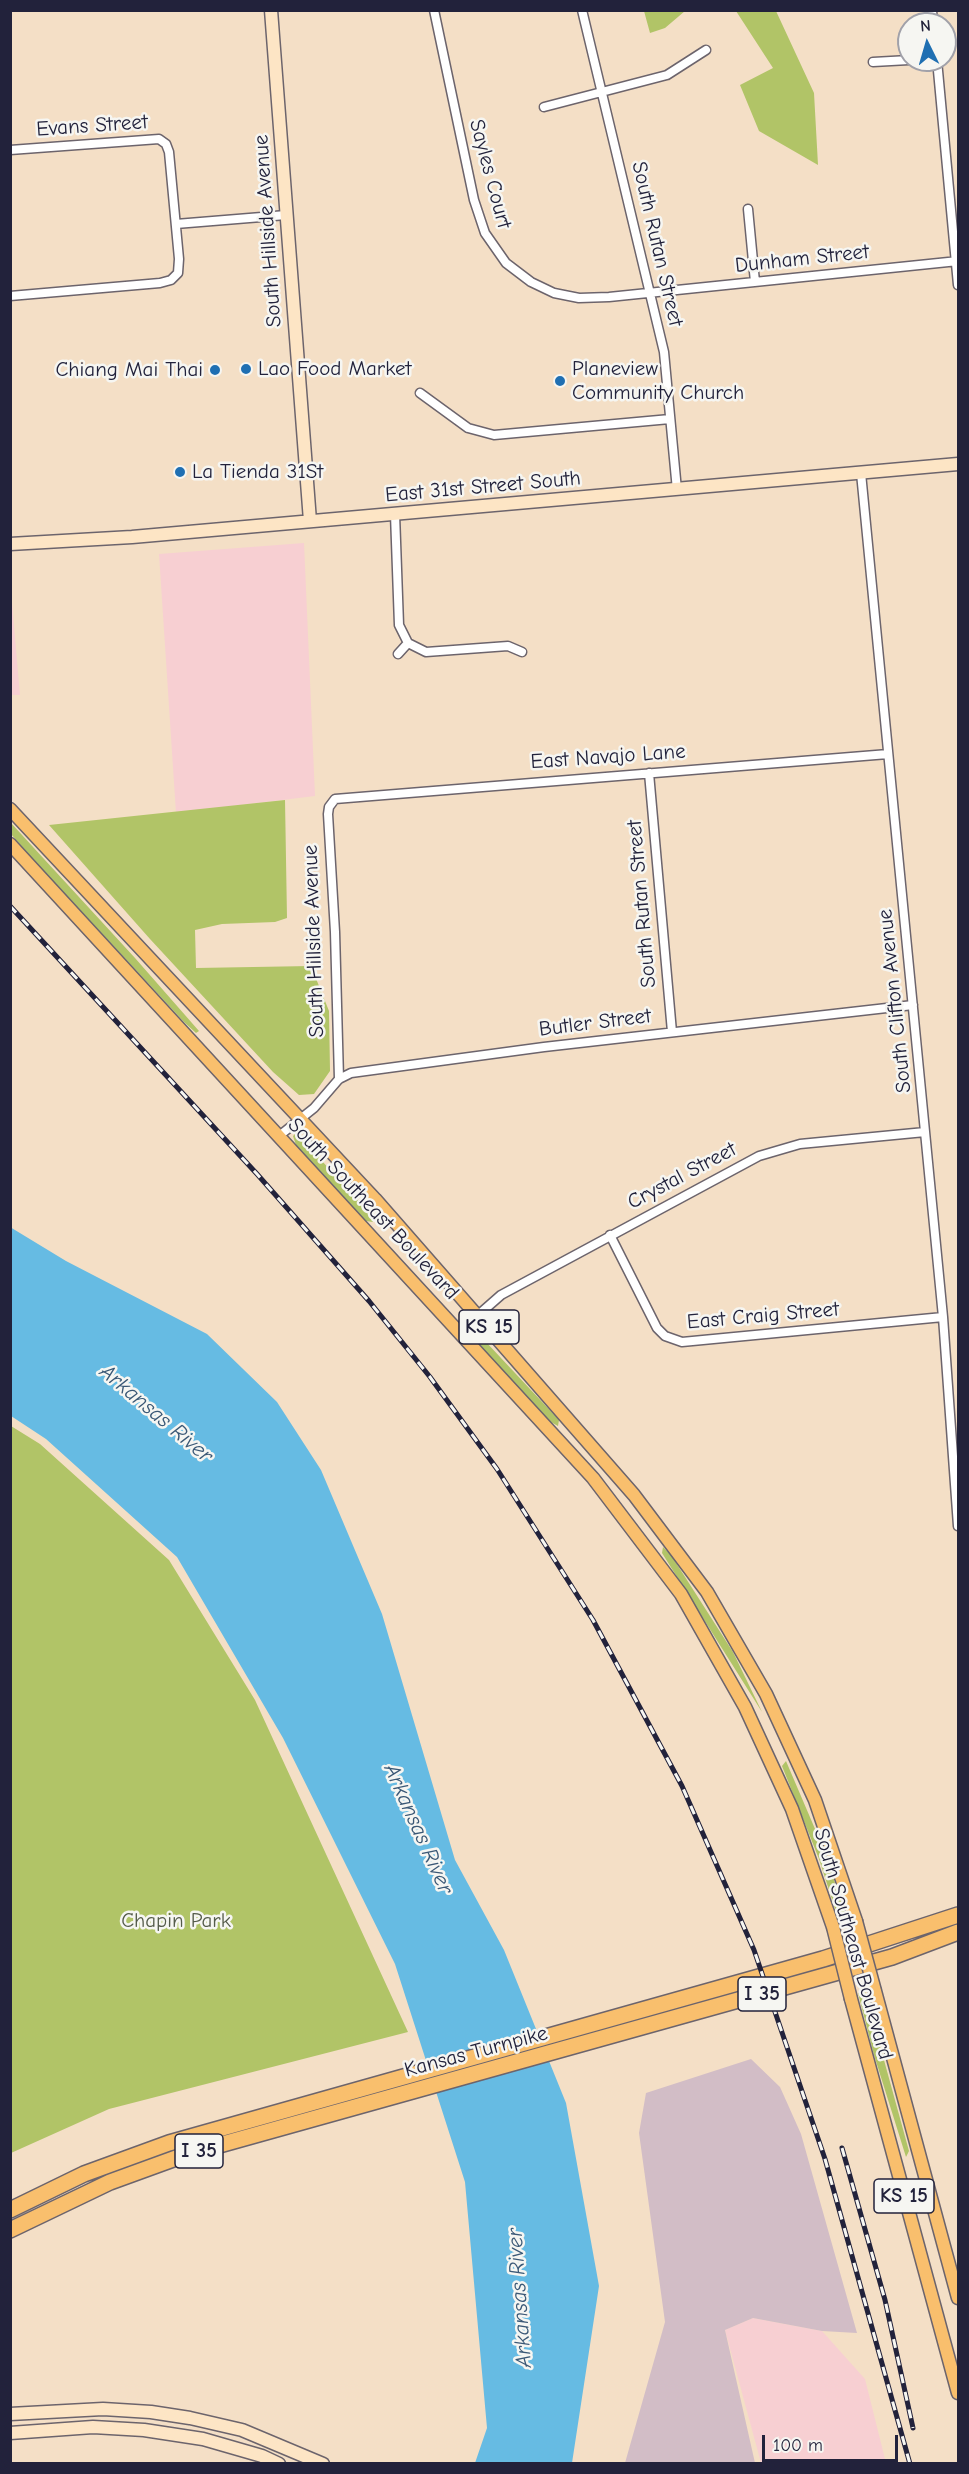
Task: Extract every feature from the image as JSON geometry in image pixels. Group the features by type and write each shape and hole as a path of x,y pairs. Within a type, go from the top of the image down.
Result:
{"highway":[{"name":"Kansas Turnpike","path":"10,2210 84,2174 130,2156 387,2080 823,1959 958,1915"},
{"name":"Kansas Turnpike","path":"10,2230 64,2202 148,2167 892,1957 958,1932"},
{"path":"892,1957 958,1941"}],"main road":[{"name":"South Southeast Boulevard","path":"10,809 300,1119 477,1314 634,1495 707,1592 766,1694 792,1747 838,1862 856,1920 958,2298"},
{"name":"South Southeast Boulevard","path":"10,844 593,1478 681,1594 745,1707 770,1758 792,1809 833,1927 851,1999 956,2363 958,2393"}],"street":[{"name":"South Hillside Avenue","path":"271,10 310,521"},
{"name":"Sayles Court","path":"434,10 474,200 484,234 494,248 506,263 531,282 554,292 579,298 650,293"},
{"name":"South Rutan Street","path":"582,10 664,352 677,490"},
{"path":"544,107 667,75 706,50"},
{"path":"873,62 897,61"},
{"path":"938,72 958,285"},
{"name":"Evans Street","path":"10,150 159,139 166,144 169,152 176,224"},
{"path":"748,209 755,282"},
{"path":"10,296 171,280 178,273 176,224 286,215"},
{"name":"Dunham Street","path":"650,293 957,262"},
{"path":"420,393 468,428 494,435 670,419"},
{"name":"East 31st Street South","path":"10,544 132,537 958,464"},
{"name":"South Clifton Avenue","path":"861,473 926,1132 943,1317 958,1526"},
{"path":"395,514 399,625 408,643 426,652 508,646 522,652"},
{"path":"398,654 408,643"},
{"name":"East Navajo Lane","path":"331,802 340,797 400,791 649,774 888,754"},
{"name":"South Rutan Street","path":"649,774 672,1032"},
{"name":"South Hillside Avenue","path":"331,802 328,822 335,932 339,1079"},
{"name":"Butler Street","path":"339,1079 351,1073 386,1068 913,1005"},
{"path":"279,1136 326,1095 339,1079"},
{"name":"Crystal Street","path":"460,1331 501,1295 736,1167 784,1147 926,1132"},
{"name":"East Craig Street","path":"610,1235 657,1328 665,1336 682,1342 943,1317"},
{"path":"10,2414 103,2409 151,2412 190,2418 242,2430 323,2463"},
{"path":"10,2433 93,2427 144,2430 203,2439 279,2463"}],"shaded area":[{"path":"304,543 315,796 176,813 159,554"},
{"path":"11,591 20,695 10,695"},
{"path":"751,2059 780,2087 801,2134 857,2333 822,2331 753,2318 725,2330 755,2463 625,2463 665,2322 639,2133 646,2093"},
{"path":"753,2318 822,2331 865,2379 886,2463 761,2463 725,2330"}],"green space":[{"path":"644,10 685,11 665,28 650,33"},
{"path":"736,11 776,11 814,93 818,165 759,131 740,85 773,68"},
{"path":"285,800 287,918 275,922 222,924 195,930 196,968 311,966 329,1011 330,1071 314,1094 299,1095 273,1072 49,825"},
{"path":"11,823 199,1031 196,1033 184,1022 31,857 11,834"},
{"path":"296,1133 373,1216 373,1222 366,1221 296,1145 293,1136"},
{"path":"472,1327 559,1420 558,1426 549,1421 527,1399 478,1344 469,1333"},
{"name":"Chapin Park","path":"11,1426 40,1444 169,1560 255,1700 408,2032 109,2109 11,2153"},
{"path":"663,1547 671,1555 733,1652 762,1712 662,1553"},
{"path":"786,1761 824,1850 847,1919 839,1921 819,1859 782,1766"},
{"path":"865,1991 909,2151 906,2157 874,2055 858,1993"}],"water":[{"name":"Arkansas River","path":"10,1227 66,1261 207,1334 277,1402 321,1470 382,1614 455,1860 504,1950 566,2103 599,2286 572,2463 475,2463 487,2428 465,2182 395,1964 283,1738 177,1557 46,1439 11,1416"}],"railway":[{"path":"10,906 257,1174 369,1301 430,1377 497,1469 593,1620 682,1786 754,1950 825,2159 910,2464"},
{"path":"842,2148 885,2300 913,2428"}],"place":[{"name":"Lao Food Market","path":"246,369"},
{"name":"Chiang Mai Thai","path":"215,370"},
{"name":"Planeview Community Church","path":"560,381"},
{"name":"La Tienda 31St","path":"180,472"}]}
